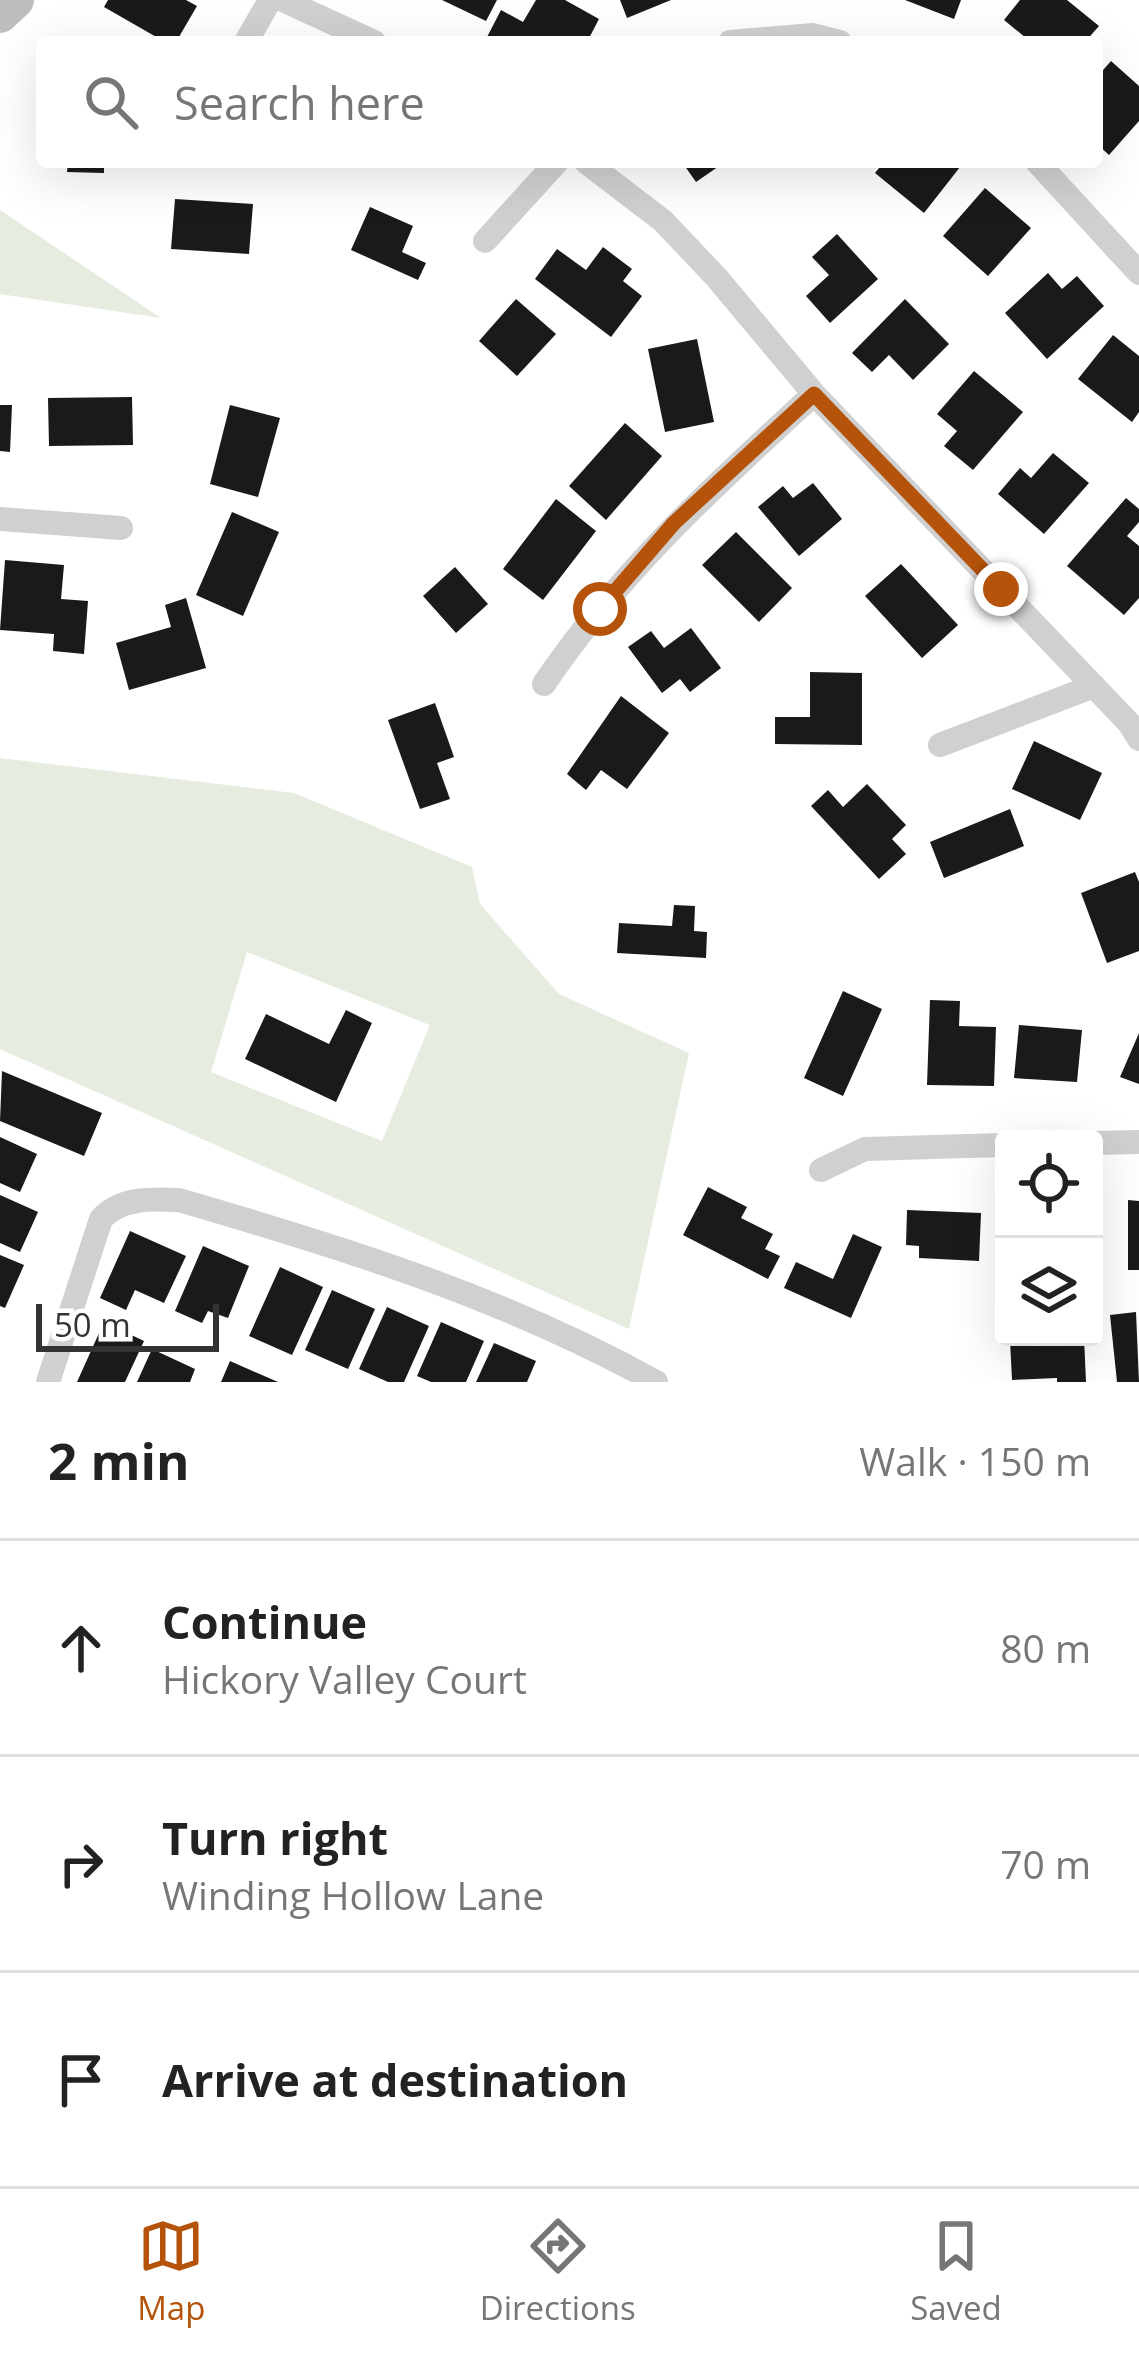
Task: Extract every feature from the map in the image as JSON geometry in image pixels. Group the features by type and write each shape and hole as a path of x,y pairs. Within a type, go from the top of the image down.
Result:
{"street":[{"path":"0,15 16,0"},
{"path":"249,36 270,0"},
{"path":"283,0 361,36"},
{"path":"484,241 551,168"},
{"path":"594,168 663,221 814,394 1139,739"},
{"path":"1043,168 1139,273"},
{"path":"544,684 575,638 674,523 814,394"},
{"path":"0,519 121,528"},
{"path":"940,745 1094,686"},
{"path":"1103,1143 1139,1142"},
{"path":"821,1170 865,1148 995,1145"},
{"path":"48,1382 101,1220 110,1209 144,1198 179,1199 437,1280 656,1382"}],"shaded area":[{"path":"0,210 161,318 0,294"},
{"path":"0,758 294,793 472,867 480,904 559,994 689,1053 629,1329 0,1049","holes":["247,952 430,1025 382,1141 211,1072"]}],"building":[{"path":"108,0 186,0 197,6 180,36 155,36 104,7"},
{"path":"442,0 497,0 486,21"},
{"path":"536,0 565,0 599,19 590,36 488,36 501,10 523,22"},
{"path":"620,0 671,0 627,18"},
{"path":"905,0 961,0 954,19"},
{"path":"1020,0 1067,0 1099,26 1090,36 1024,36 1004,20"},
{"path":"1111,61 1139,86 1139,121 1109,155 1103,150 1103,70"},
{"path":"67,168 104,168 104,173 67,172"},
{"path":"686,168 716,168 696,182"},
{"path":"879,168 959,168 924,213 875,173"},
{"path":"985,188 1031,228 988,276 943,236"},
{"path":"175,199 253,204 249,254 171,249"},
{"path":"370,207 413,226 402,252 426,263 418,280 351,250"},
{"path":"837,234 878,279 830,323 806,296 829,275 812,257"},
{"path":"603,247 632,269 623,281 642,296 611,337 535,279 557,249 586,270"},
{"path":"1048,273 1062,289 1077,276 1104,306 1047,359 1005,313"},
{"path":"516,299 556,334 517,376 479,341"},
{"path":"905,299 949,344 913,380 889,355 872,372 852,353"},
{"path":"1113,335 1139,356 1139,412 1132,422 1078,379"},
{"path":"697,339 714,422 665,432 648,349"},
{"path":"974,371 1023,412 973,470 944,446 957,431 937,414"},
{"path":"132,397 133,445 49,446 48,398"},
{"path":"0,405 12,405 10,452 0,451"},
{"path":"230,405 280,418 258,497 210,484"},
{"path":"625,423 662,456 606,520 569,486"},
{"path":"1053,453 1089,483 1044,534 998,494 1020,468 1031,478"},
{"path":"813,483 842,519 799,556 758,507 783,486 793,498"},
{"path":"1126,498 1139,509 1139,522 1127,536 1139,546 1139,598 1124,615 1067,566"},
{"path":"556,499 596,531 543,600 503,569"},
{"path":"232,512 279,532 243,616 196,595"},
{"path":"736,532 792,588 759,622 702,565"},
{"path":"5,560 64,565 61,599 88,601 84,654 53,651 54,634 0,630"},
{"path":"901,564 958,625 922,658 865,596"},
{"path":"455,567 488,604 456,633 423,596"},
{"path":"186,598 206,668 129,690 116,643 171,627 165,605"},
{"path":"691,628 721,668 690,692 680,679 662,693 628,647 651,631 664,648"},
{"path":"810,672 862,673 862,745 775,744 775,717 810,717"},
{"path":"621,696 669,733 627,789 601,770 586,790 567,774"},
{"path":"435,703 454,757 437,763 450,799 420,809 388,720"},
{"path":"1034,741 1102,773 1080,820 1012,789"},
{"path":"867,784 906,825 892,839 906,854 879,879 811,806 828,790 843,807"},
{"path":"1010,809 1024,846 944,878 930,842"},
{"path":"1135,872 1139,951 1107,963 1081,893"},
{"path":"674,905 695,906 694,931 707,932 706,958 617,953 619,923 672,926"},
{"path":"843,991 882,1009 843,1096 804,1078"},
{"path":"930,1000 960,1001 959,1026 996,1027 994,1086 927,1085"},
{"path":"346,1010 372,1023 336,1102 245,1059 266,1014 329,1044"},
{"path":"1019,1025 1082,1030 1077,1082 1014,1078"},
{"path":"1139,1033 1139,1084 1120,1077"},
{"path":"2,1071 102,1113 84,1156 0,1121"},
{"path":"0,1137 37,1154 20,1192 0,1183"},
{"path":"708,1187 747,1207 741,1218 773,1234 765,1249 780,1256 768,1279 683,1235"},
{"path":"0,1195 38,1212 20,1252 0,1243"},
{"path":"1128,1200 1139,1201 1139,1270 1128,1270"},
{"path":"907,1210 981,1213 979,1261 919,1258 919,1246 906,1245"},
{"path":"130,1231 186,1256 164,1303 135,1290 126,1310 100,1298"},
{"path":"853,1234 882,1247 851,1318 784,1288 796,1262 833,1279"},
{"path":"203,1246 249,1266 228,1318 208,1311 202,1323 175,1311"},
{"path":"0,1255 24,1265 5,1308 0,1306"},
{"path":"280,1267 323,1287 292,1355 249,1336"},
{"path":"332,1290 375,1309 348,1369 305,1350"},
{"path":"387,1307 429,1326 404,1382 388,1382 359,1369"},
{"path":"1136,1312 1139,1382 1117,1382 1110,1315"},
{"path":"104,1322 144,1341 125,1382 77,1382"},
{"path":"441,1322 484,1341 466,1382 431,1382 417,1376"},
{"path":"494,1343 536,1361 527,1382 476,1382"},
{"path":"1010,1346 1084,1346 1086,1382 1012,1380"},
{"path":"152,1349 195,1369 190,1382 137,1382"},
{"path":"230,1361 278,1382 221,1382"}],"route":[{"path":"600,609 674,523 814,394 1001,589"}]}
